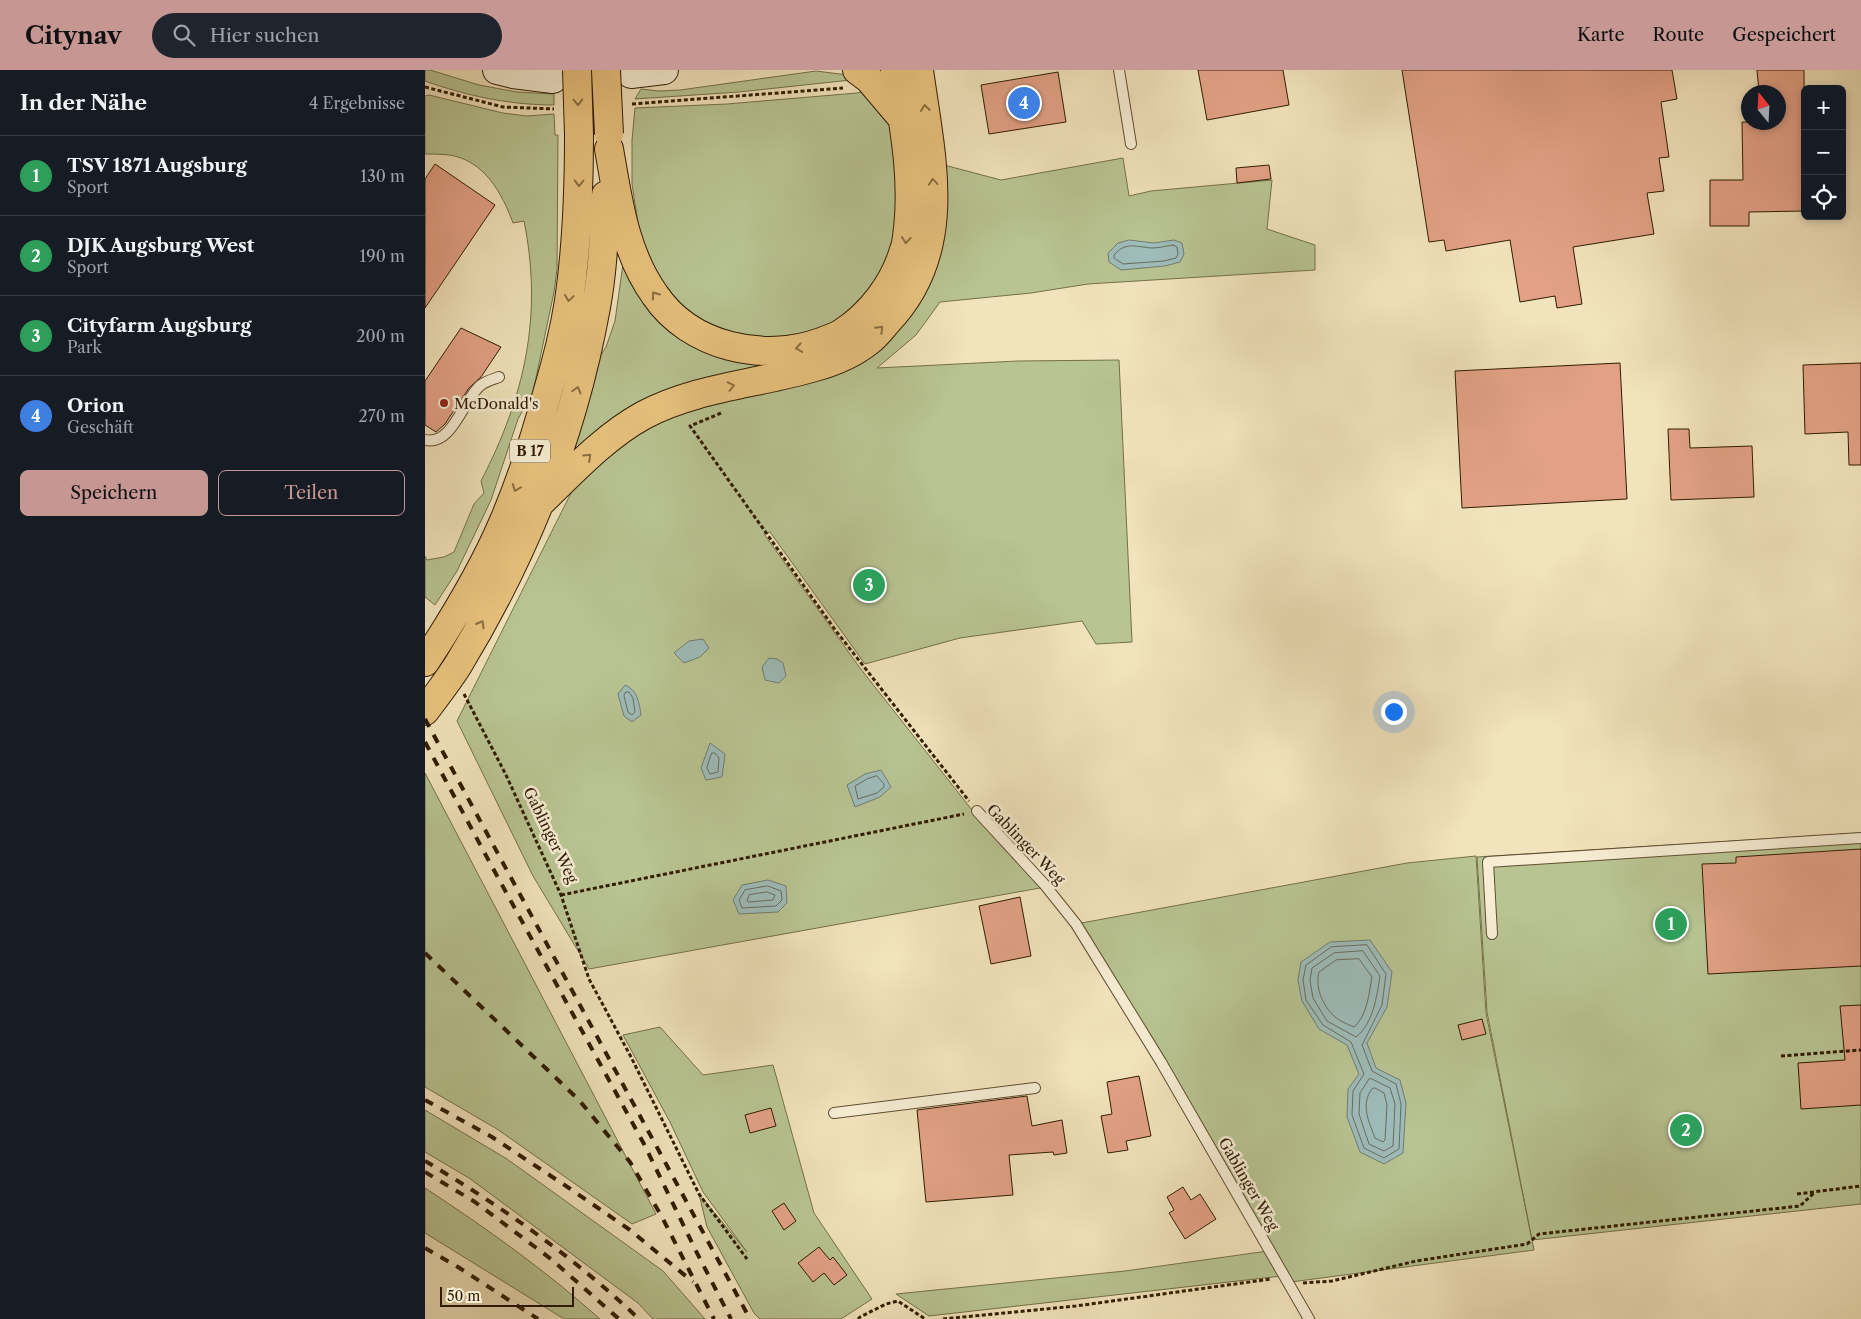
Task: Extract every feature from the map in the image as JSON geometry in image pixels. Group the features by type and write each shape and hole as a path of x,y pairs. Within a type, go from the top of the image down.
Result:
{"highway":[{"path":"609,141 623,225 637,266 655,297 676,318 705,338 737,349 770,352 805,348 840,334 869,312 895,276 905,249 911,203 907,157 895,70"},
{"path":"540,503 604,442 644,416 688,397 729,386 773,378 840,358 869,341 894,315 916,284 927,256 933,227 933,187 919,70"},
{"name":"B 17","path":"425,711 457,667 498,595 527,536 567,428 584,366 596,306 603,249 609,141 619,72"},
{"name":"B 17","path":"425,662 473,583 503,524 539,423 556,361 568,303 575,250 579,185 579,135 565,75"},
{"path":"855,78 869,80 902,118"}],"main road":[{"path":"497,70 513,74 565,75"},
{"path":"619,72 664,70"}],"lane":[{"path":"1119,70 1131,144"},
{"path":"425,440 432,441 444,436 481,386 499,377"},
{"name":"Gablinger Weg","path":"977,811 1044,884 1076,924 1170,1078 1309,1319"},
{"path":"1492,934 1488,862 1861,838"},
{"path":"834,1113 1035,1088"}],"path":[{"path":"632,104 855,78"},
{"path":"425,87 503,107 554,109"},
{"path":"690,426 836,631 977,811"},
{"name":"Gablinger Weg","path":"479,724 506,775 561,895 977,811"},
{"path":"561,895 589,980 631,1057 699,1194 747,1259"},
{"path":"1781,1056 1861,1050"},
{"path":"1797,1194 1861,1186"},
{"path":"943,1319 1076,1306 1286,1280 1332,1281 1416,1261 1527,1244 1539,1234 1800,1206 1815,1192"},
{"path":"858,1319 886,1304 898,1301 925,1319"}],"green space":[{"path":"425,70 479,85 517,92 554,94 554,105 489,99 457,91 425,81"},
{"path":"816,71 848,75 851,80 739,92 635,99 641,89 659,91 680,90"},
{"path":"912,76 923,170 923,227 920,247 913,267 904,286 892,303 868,327 842,345 813,357 689,385 645,402 609,425 568,464 584,415 596,363 606,347 615,321 624,257 649,300 673,326 704,344 736,356 769,360 800,356 830,346 858,330 881,308 900,281 914,250 919,230 919,164 906,77"},
{"path":"869,90 892,123 903,188 891,262 843,322 780,341 729,334 696,318 679,306 649,262 639,230 632,184 632,140 635,108 727,104 857,93"},
{"path":"429,95 503,113 527,116 554,114 555,135 558,135 557,269 533,392 518,419 491,500 457,571 435,605 425,597 425,556 427,560 444,557 454,552 474,504 484,493 481,481 509,418 519,386 530,322 531,289 524,221 513,223 497,190 482,171 472,164 461,158 449,155 425,154 425,96"},
{"path":"1123,158 1129,196 1151,191 1272,180 1267,229 1315,245 1315,270 1088,284 1031,293 940,302 916,335 877,368 1018,361 1119,360 1132,642 1096,644 1082,621 960,638 865,664 770,532 764,534 860,668 972,810 1040,888 589,969 533,876 457,721 571,493 597,460 632,433 907,318 927,289 939,259 945,213 944,165 1001,180"},
{"path":"425,773 656,1214 632,1224 497,1129 425,1087"},
{"path":"1861,833 1861,1204 1532,1240 1487,1012 1477,857"},
{"path":"1476,856 1486,1013 1534,1250 1291,1282 1076,924 1407,863"},
{"path":"660,1027 703,1075 773,1065 814,1213 872,1299 841,1319 760,1319 754,1313 707,1227 699,1194 747,1252 703,1192 670,1122 623,1035"},
{"path":"425,1110 507,1159 663,1271 705,1319 653,1319 638,1303 469,1178 425,1152"},
{"path":"425,1188 515,1250 600,1319 564,1319 425,1233"},
{"path":"1268,1251 1282,1276 929,1316 896,1294 1125,1271"}],"water":[{"path":"1129,240 1154,243 1174,240 1182,243 1184,254 1180,262 1165,266 1121,270 1109,262 1108,253 1118,243"},
{"path":"703,639 709,648 700,657 684,663 674,653 689,641"},
{"path":"769,658 777,659 783,663 786,676 779,683 765,680 762,667"},
{"path":"625,685 633,690 637,697 641,715 632,722 624,716 618,694"},
{"path":"710,743 725,754 722,777 706,780 701,768"},
{"path":"881,770 891,787 880,797 855,807 847,785 865,774"},
{"path":"768,880 786,886 787,903 778,912 739,914 733,900 742,885"},
{"path":"1370,940 1392,972 1387,1007 1367,1043 1376,1068 1400,1080 1406,1103 1403,1153 1384,1164 1360,1152 1347,1117 1348,1089 1359,1074 1347,1045 1319,1029 1302,1001 1298,980 1301,962 1330,942"}],"building":[{"path":"1198,70 1283,70 1289,105 1207,120"},
{"path":"1402,70 1672,70 1677,99 1661,102 1669,157 1659,158 1664,191 1647,193 1654,234 1573,247 1582,304 1557,308 1555,296 1520,302 1510,240 1446,251 1444,240 1429,242"},
{"path":"1757,70 1804,70 1804,85 1801,85 1801,211 1749,212 1749,226 1710,226 1710,180 1743,180 1742,130 1786,130 1786,85 1758,85"},
{"path":"1058,72 1066,122 989,134 981,85"},
{"path":"435,164 495,205 425,308 425,179"},
{"path":"1269,165 1271,179 1237,183 1236,168"},
{"name":"McDonald's","path":"461,328 501,347 481,377 469,388 445,424 436,432 425,425 425,381"},
{"path":"1620,363 1627,499 1462,508 1455,371"},
{"path":"1861,363 1861,465 1849,465 1848,432 1805,434 1803,365"},
{"path":"1668,429 1689,429 1690,448 1752,446 1754,497 1671,500"},
{"path":"1861,849 1861,966 1708,974 1702,864 1736,863 1736,857"},
{"path":"1020,897 1031,956 991,964 979,906"},
{"path":"1861,1005 1861,1105 1801,1109 1798,1063 1845,1060 1840,1006"},
{"path":"1482,1019 1486,1034 1462,1040 1458,1025"},
{"path":"1139,1076 1151,1136 1126,1141 1128,1150 1108,1153 1101,1116 1112,1114 1107,1082"},
{"path":"1027,1096 1032,1126 1062,1120 1067,1153 1054,1155 1053,1152 1009,1155 1013,1195 926,1202 917,1110"},
{"path":"771,1108 776,1126 750,1133 745,1115"},
{"path":"1183,1187 1191,1200 1200,1194 1216,1219 1185,1239 1169,1213 1174,1210 1167,1197"},
{"path":"784,1203 796,1221 784,1230 772,1211"},
{"path":"819,1247 830,1260 833,1257 847,1275 834,1285 824,1273 813,1282 798,1263"}],"railway":[{"path":"425,719 750,1319"},
{"path":"425,742 644,1144 731,1319"},
{"path":"425,953 579,1100 630,1162 662,1217 714,1319"},
{"path":"425,1100 492,1137 569,1188 630,1230 693,1282"},
{"path":"425,1161 481,1196 536,1234 589,1275 639,1319"},
{"path":"425,1172 475,1202 551,1259 619,1319"},
{"path":"425,1248 538,1319"}],"place":[{"name":"Orion","path":"1024,103"},
{"name":"McDonald's","path":"444,403"},
{"name":"Cityfarm Augsburg","path":"869,585"},
{"name":"TSV 1871 Augsburg","path":"1671,924"},
{"name":"DJK Augsburg West","path":"1686,1130"}]}
